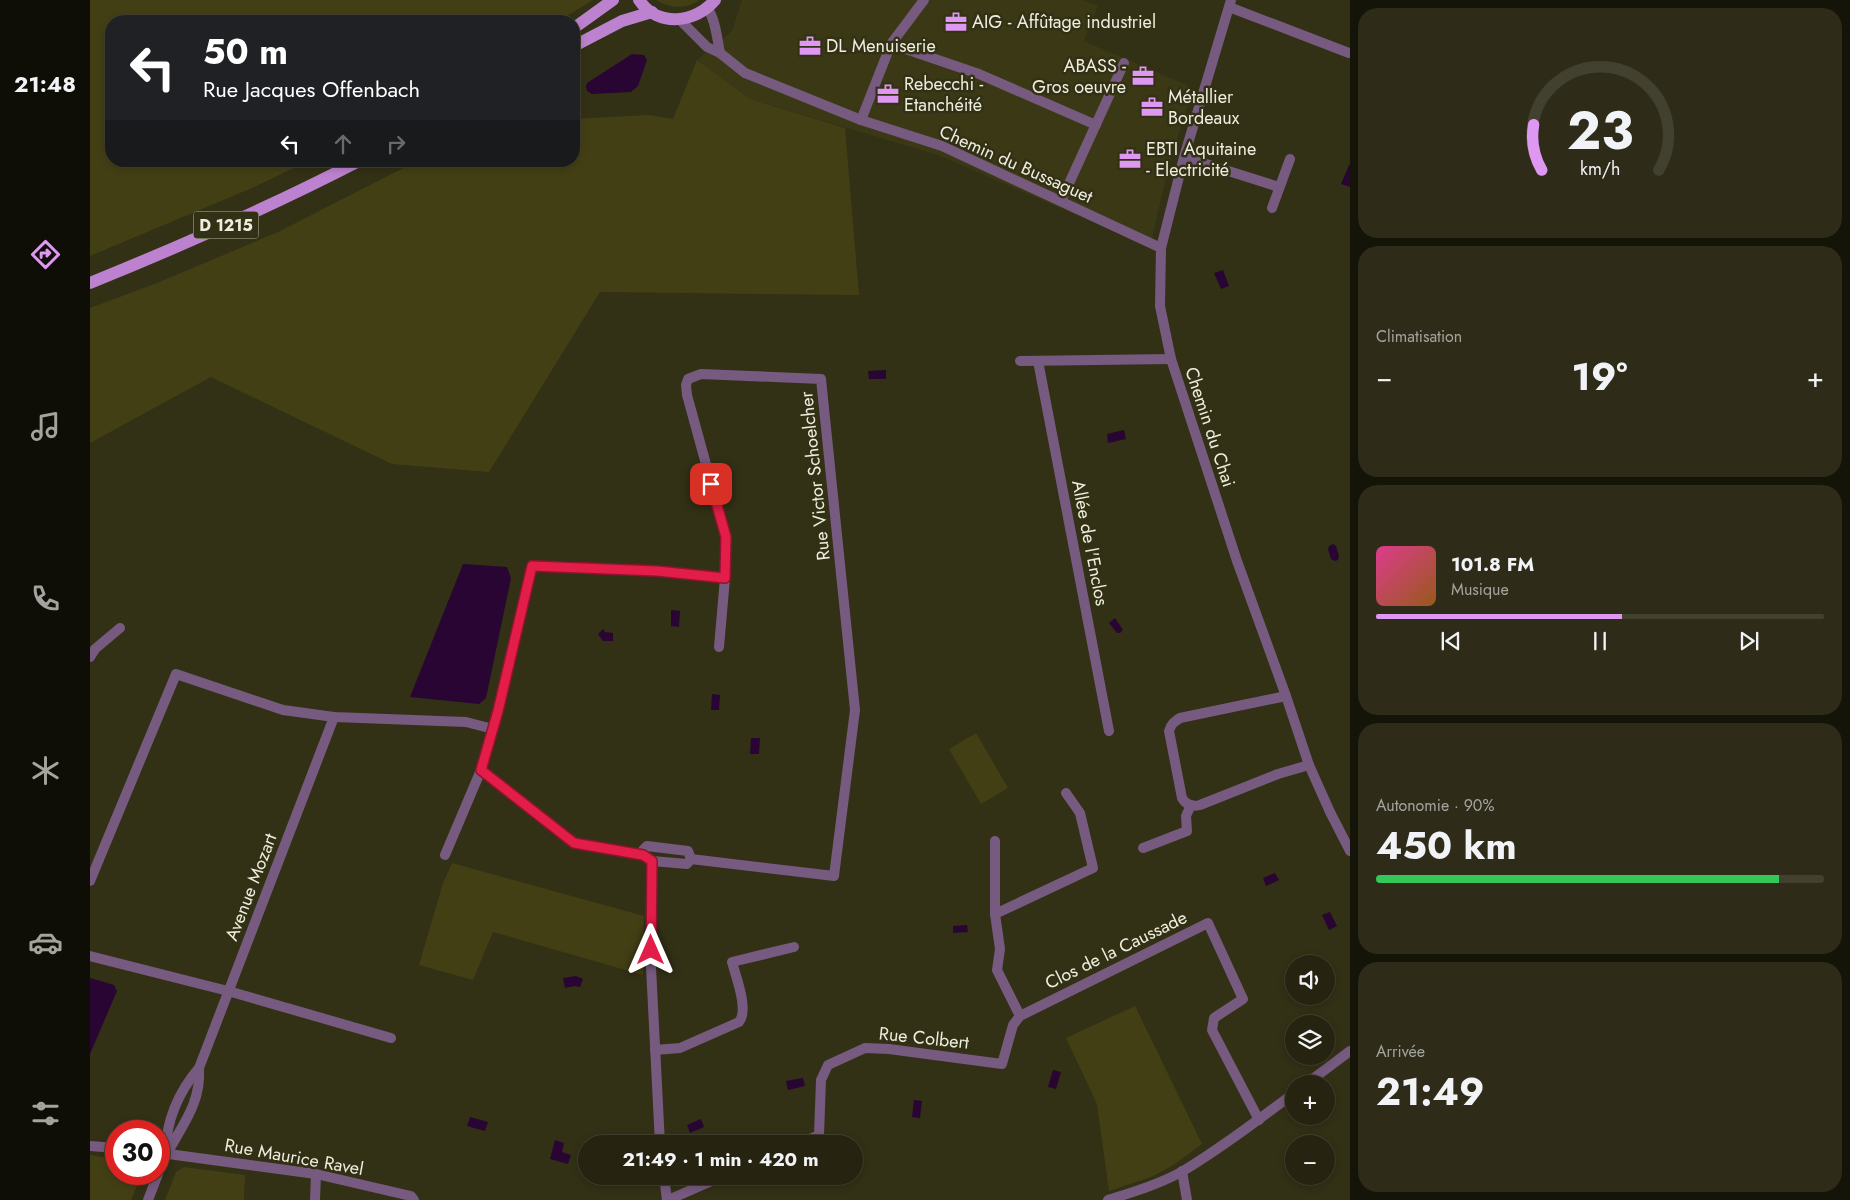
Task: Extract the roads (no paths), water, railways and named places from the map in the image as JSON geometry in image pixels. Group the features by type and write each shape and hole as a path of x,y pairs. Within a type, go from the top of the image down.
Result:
{"main road":[{"path":"580,24 613,0"},
{"path":"639,0 652,12 668,19 680,20 696,16 712,4"},
{"path":"580,43 622,21 652,12"},
{"name":"D 1215","path":"90,283 231,223 348,167"}],"street":[{"path":"861,120 891,44 924,0"},
{"path":"712,4 713,26 720,53"},
{"path":"1230,4 1349,53"},
{"name":"Chemin du Chai","path":"1230,4 1184,157 1161,248 1160,306 1171,359 1237,561 1309,765 1350,851"},
{"name":"Chemin du Bussaguet","path":"680,20 707,47 720,53 745,74 861,120 942,146 1161,248"},
{"path":"891,44 979,74 1096,125"},
{"path":"1061,201 1124,63"},
{"path":"1184,157 1279,187"},
{"path":"1272,208 1290,159"},
{"path":"1020,361 1171,359"},
{"name":"Allée de l'Enclos","path":"1038,361 1109,730"},
{"name":"Rue Victor Schoelcher","path":"691,859 834,876 855,710 821,379 701,374 688,379 686,385 687,395 726,537 725,578 719,647"},
{"path":"444,854 481,770 498,711 532,566 650,570 725,578"},
{"path":"90,657 94,649 120,628"},
{"path":"90,880 176,674 283,710 334,717 466,722 493,728"},
{"path":"1286,696 1180,718 1171,725 1169,731 1182,798 1185,803 1200,806 1278,774 1309,765"},
{"name":"Avenue Mozart","path":"170,1122 174,1107 186,1082 199,1068 334,717"},
{"path":"481,770 574,843 648,858 688,864 691,859 688,851 647,846 643,850 648,858 651,967 660,1135"},
{"path":"995,914 1093,868 1080,812 1066,793"},
{"path":"1143,848 1187,831 1186,816 1191,805"},
{"path":"995,841 995,914 1000,949 997,970 1020,1016"},
{"name":"Clos de la Caussade","path":"1020,1016 1208,924 1244,999 1214,1018 1212,1030 1259,1120"},
{"path":"655,1050 680,1048 739,1022 743,1017 744,1008 732,962 794,947"},
{"path":"90,956 228,991 391,1038"},
{"name":"Rue Colbert","path":"819,1135 821,1080 828,1065 865,1048 1002,1064 1013,1025 1020,1016"},
{"path":"1318,1075 1350,1051"},
{"name":"Avenue Mozart","path":"170,1142 187,1120 197,1098 200,1082 199,1068"},
{"path":"1108,1200 1134,1192 1182,1172 1259,1120 1285,1100"},
{"path":"90,1146 105,1147"},
{"name":"Rue Maurice Ravel","path":"170,1154 316,1174 411,1196 414,1200"},
{"path":"1182,1172 1187,1200"},
{"path":"315,1200 316,1174"},
{"name":"Avenue Mozart","path":"148,1200 154,1185"},
{"path":"665,1185 667,1200 701,1185"}],"place":[{"name":"AIG - Affûtage industriel","path":"956,22"},
{"name":"DL Menuiserie","path":"810,46"},
{"name":"ABASS - Gros oeuvre","path":"1143,76"},
{"name":"Rebecchi - Etanchéité","path":"888,94"},
{"name":"Métallier Bordeaux","path":"1152,107"},
{"name":"EBTI Aquitaine - Electricité","path":"1130,159"}]}
